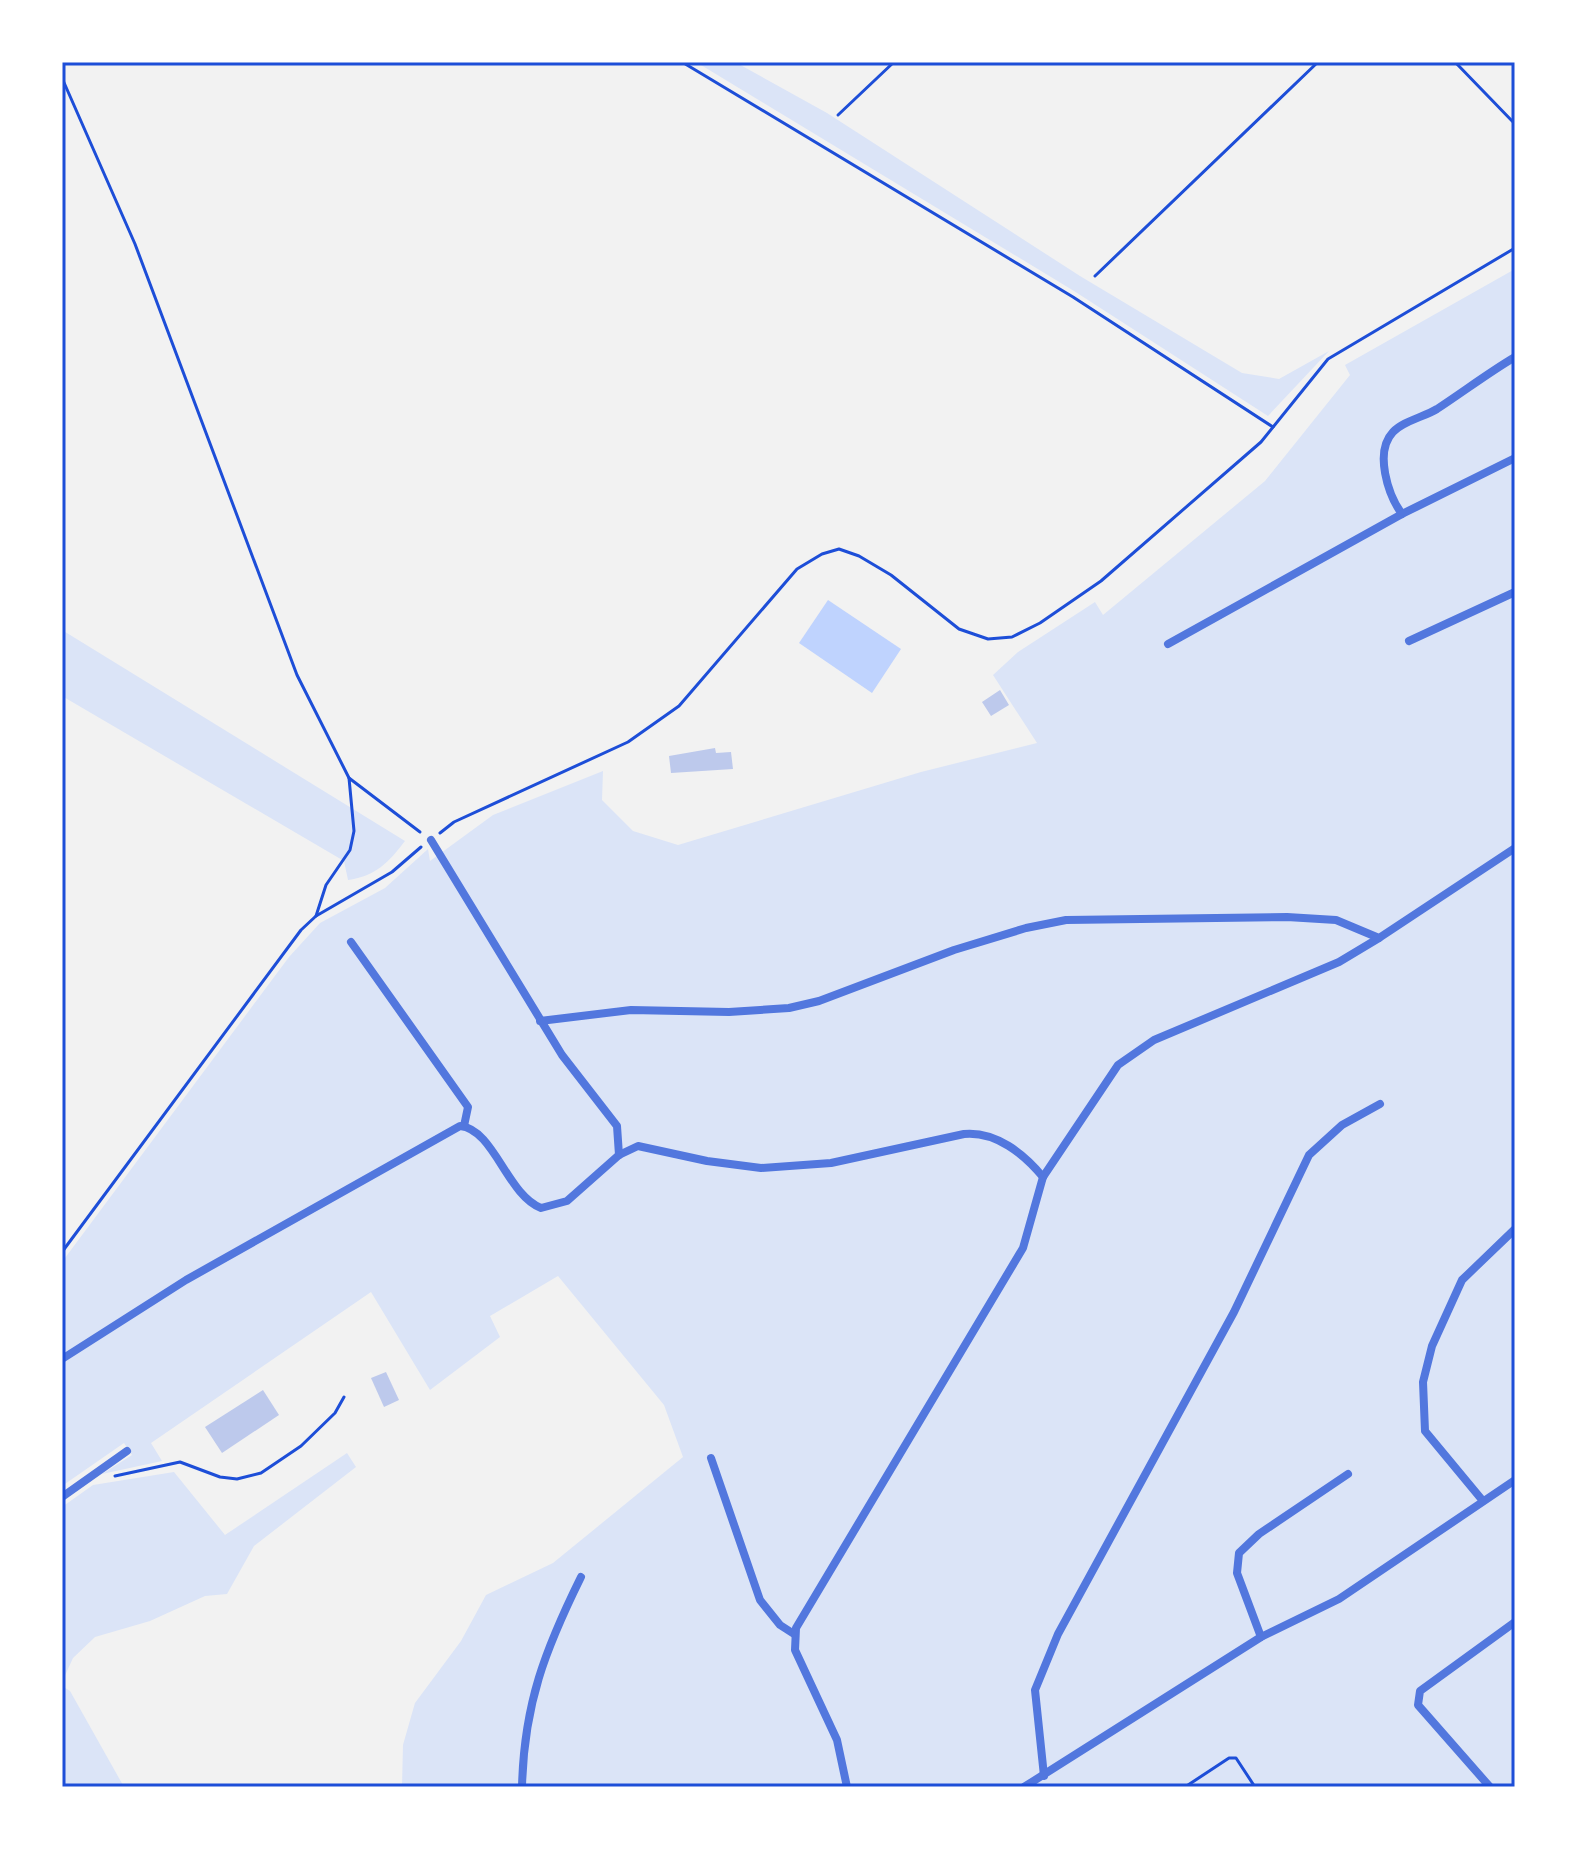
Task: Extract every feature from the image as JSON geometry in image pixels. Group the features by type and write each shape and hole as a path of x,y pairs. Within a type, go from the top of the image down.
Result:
{"street":[{"path":"1402,514 1395,504 1385,469 1386,445 1393,431 1438,408 1515,357"},
{"path":"1168,644 1402,514 1515,458"},
{"path":"1409,641 1515,592"},
{"path":"431,840 540,1021 617,1126 619,1155"},
{"path":"847,1787 837,1740 798,1658 794,1634 798,1620 946,1382 1023,1248 1043,1177 1112,1072 1131,1054 1154,1040 1339,962 1515,848"},
{"path":"540,1021 631,1010 729,1012 789,1008 954,950 1026,928 1066,920 1287,917 1336,920 1379,938"},
{"path":"351,942 468,1107 464,1126"},
{"path":"1044,1776 1035,1690 1058,1634 1234,1312 1309,1155 1342,1125 1380,1104"},
{"path":"62,1359 269,1232 455,1127 464,1126 477,1132 526,1200 541,1208 567,1201 619,1155 643,1146 707,1161 761,1168 831,1163 964,1134 982,1134 1030,1162 1043,1177"},
{"path":"1483,1501 1425,1431 1423,1382 1432,1346 1462,1280 1515,1229"},
{"path":"62,1497 127,1451"},
{"path":"711,1458 760,1600 780,1625 794,1634"},
{"path":"1261,1637 1237,1573 1239,1553 1259,1534 1348,1474"},
{"path":"1024,1787 1261,1637 1339,1599 1515,1480"},
{"path":"522,1787 530,1709 540,1664 581,1577"},
{"path":"1490,1787 1446,1742 1418,1705 1420,1691 1515,1622"}],"path":[{"path":"682,62 1073,297 1273,427"},
{"path":"838,115 894,62"},
{"path":"1095,276 1318,62"},
{"path":"1455,62 1515,124"},
{"path":"62,78 135,244 297,675 349,778 354,831 350,850 326,885 316,916"},
{"path":"62,1252 285,948 316,916 392,872 454,822 628,742 679,706 786,581 822,554 839,549 859,556 891,575 959,629 988,639 1012,637 1040,623 1101,581 1273,427 1328,359 1515,248"},
{"path":"349,778 431,840"},
{"path":"114,1476 180,1462 220,1477 237,1479 261,1473 301,1446 335,1413 344,1397"},
{"path":"1185,1787 1229,1758 1236,1758 1255,1787"}],"shaded area":[{"path":"696,62 735,62 827,113 1080,276 1242,373 1279,379 1329,351 1268,416 1074,291"},
{"path":"1515,269 1515,1787 402,1787 403,1745 415,1703 461,1641 486,1595 553,1563 683,1457 664,1405 558,1276 490,1316 500,1337 430,1390 371,1292 151,1443 162,1461 102,1474 132,1455 124,1443 62,1486 62,1262 289,957 320,923 385,888 428,849 430,861 493,815 603,771 602,800 633,831 678,845 921,772 1037,743 993,675 1018,652 1095,602 1103,615 1265,481 1350,375 1345,365"},
{"path":"62,630 405,841 381,867 348,880 344,861 62,696"},
{"path":"347,1453 356,1467 254,1546 227,1594 205,1596 150,1621 95,1637 73,1658 62,1682 62,1507 93,1485 174,1472 225,1535"},
{"path":"62,1686 70,1691 124,1787 62,1787"}],"water":[{"path":"828,600 901,649 872,693 799,643"}],"building":[{"path":"1000,690 1009,705 991,716 982,702"},
{"path":"715,748 716,753 731,752 733,769 671,773 669,756"},
{"path":"386,1372 399,1400 384,1407 371,1378"},
{"path":"263,1390 279,1415 222,1453 205,1427"}]}
